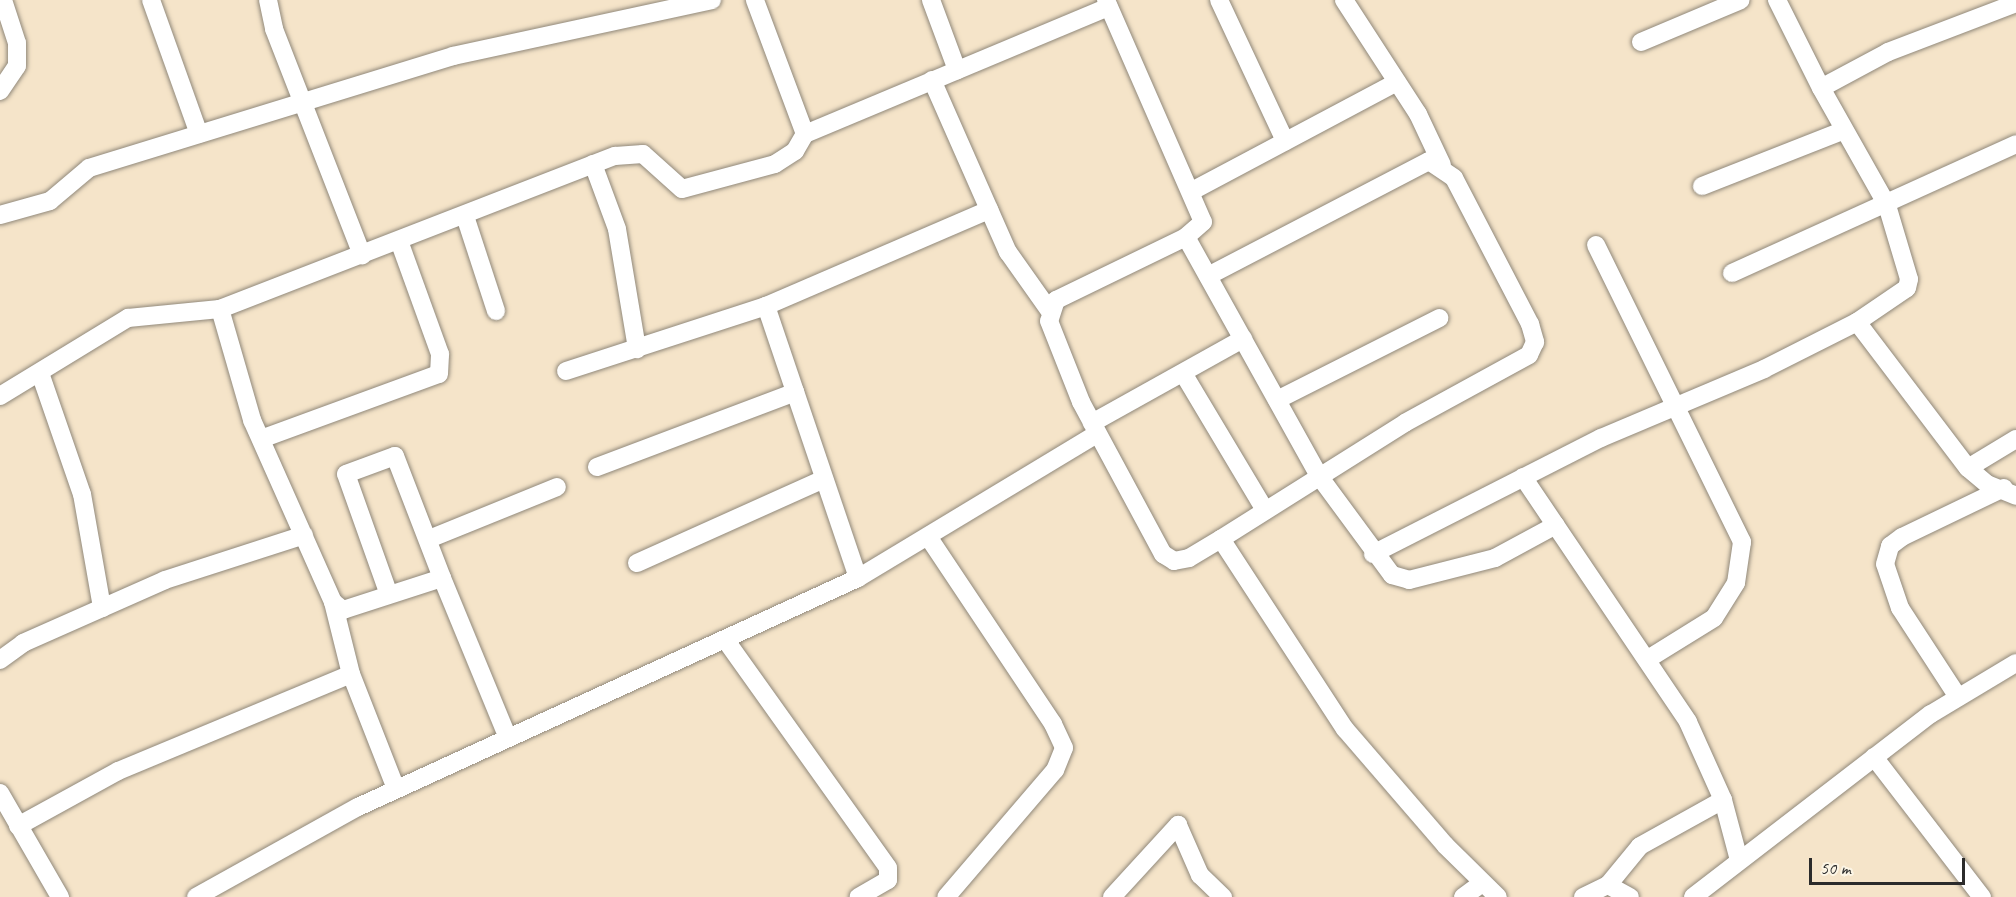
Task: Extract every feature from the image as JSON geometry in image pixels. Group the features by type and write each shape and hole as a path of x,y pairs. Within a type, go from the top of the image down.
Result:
{"street":[{"path":"0,91 17,66 17,43 3,0"},
{"path":"151,0 199,134"},
{"path":"268,0 303,101 362,255"},
{"path":"0,215 50,201 89,168 303,101 357,89 466,52 712,0"},
{"path":"755,0 805,134"},
{"path":"931,0 957,70"},
{"path":"1219,0 1285,141"},
{"path":"932,80 989,210 1023,278 1049,310 1095,429 1163,554 1174,561 1189,558 1319,476 1529,355 1535,342 1470,207 1442,165 1397,82 1344,0"},
{"path":"1641,42 1741,0"},
{"path":"1373,554 1523,477 1857,322 1898,295 1909,279 1887,205 1842,131 1777,0"},
{"path":"0,396 128,318 148,312 220,309 465,216 593,164 643,154 682,189 697,189 775,164 795,151 805,134 1107,3 1192,191 1203,222 1186,237 1056,300 1049,310"},
{"path":"1821,88 1888,52 2016,3"},
{"path":"1192,191 1397,82"},
{"path":"1702,186 1842,131"},
{"path":"1732,273 1887,205 2016,144"},
{"path":"1208,276 1415,167 1429,161 1442,165"},
{"path":"593,164 617,229 637,349"},
{"path":"566,372 766,306 989,210"},
{"path":"465,216 496,311"},
{"path":"1186,237 1319,476 1373,554 1392,575 1409,580 1495,558 1556,525"},
{"path":"261,440 439,374 440,354 399,241"},
{"path":"1596,244 1672,408 1739,525 1742,562 1736,583 1714,618 1648,658"},
{"path":"766,306 858,578"},
{"path":"220,309 261,440 333,602 351,674 396,789"},
{"path":"1277,400 1439,318"},
{"path":"1857,322 1968,468 1987,484 2010,492"},
{"path":"196,897 396,789 726,642 858,578 929,538 1183,373 1243,339"},
{"path":"40,373 82,494 102,608"},
{"path":"1183,373 1264,510"},
{"path":"597,466 795,392"},
{"path":"1968,468 2016,439"},
{"path":"388,592 346,474 395,456 508,738"},
{"path":"1523,477 1648,658 1706,756 1723,800 1739,860"},
{"path":"637,563 824,479"},
{"path":"429,539 557,487"},
{"path":"1958,697 1900,608 1885,564 1890,546 1902,537 2010,492"},
{"path":"0,660 23,643 228,555 304,535"},
{"path":"929,538 1053,724 1064,748 1055,770 946,897"},
{"path":"1221,539 1345,729 1482,883 1498,897"},
{"path":"333,602 342,610 388,592 442,578"},
{"path":"726,642 888,868 888,880 859,897"},
{"path":"1693,897 1874,757 1958,697 2016,663"},
{"path":"18,826 118,771 351,674"},
{"path":"1874,757 1982,897"},
{"path":"0,793 60,897"},
{"path":"1583,897 1608,885 1660,832 1723,800"},
{"path":"1112,897 1178,825 1200,875 1223,897"},
{"path":"1463,897 1482,883"},
{"path":"1608,885 1630,897"}]}
